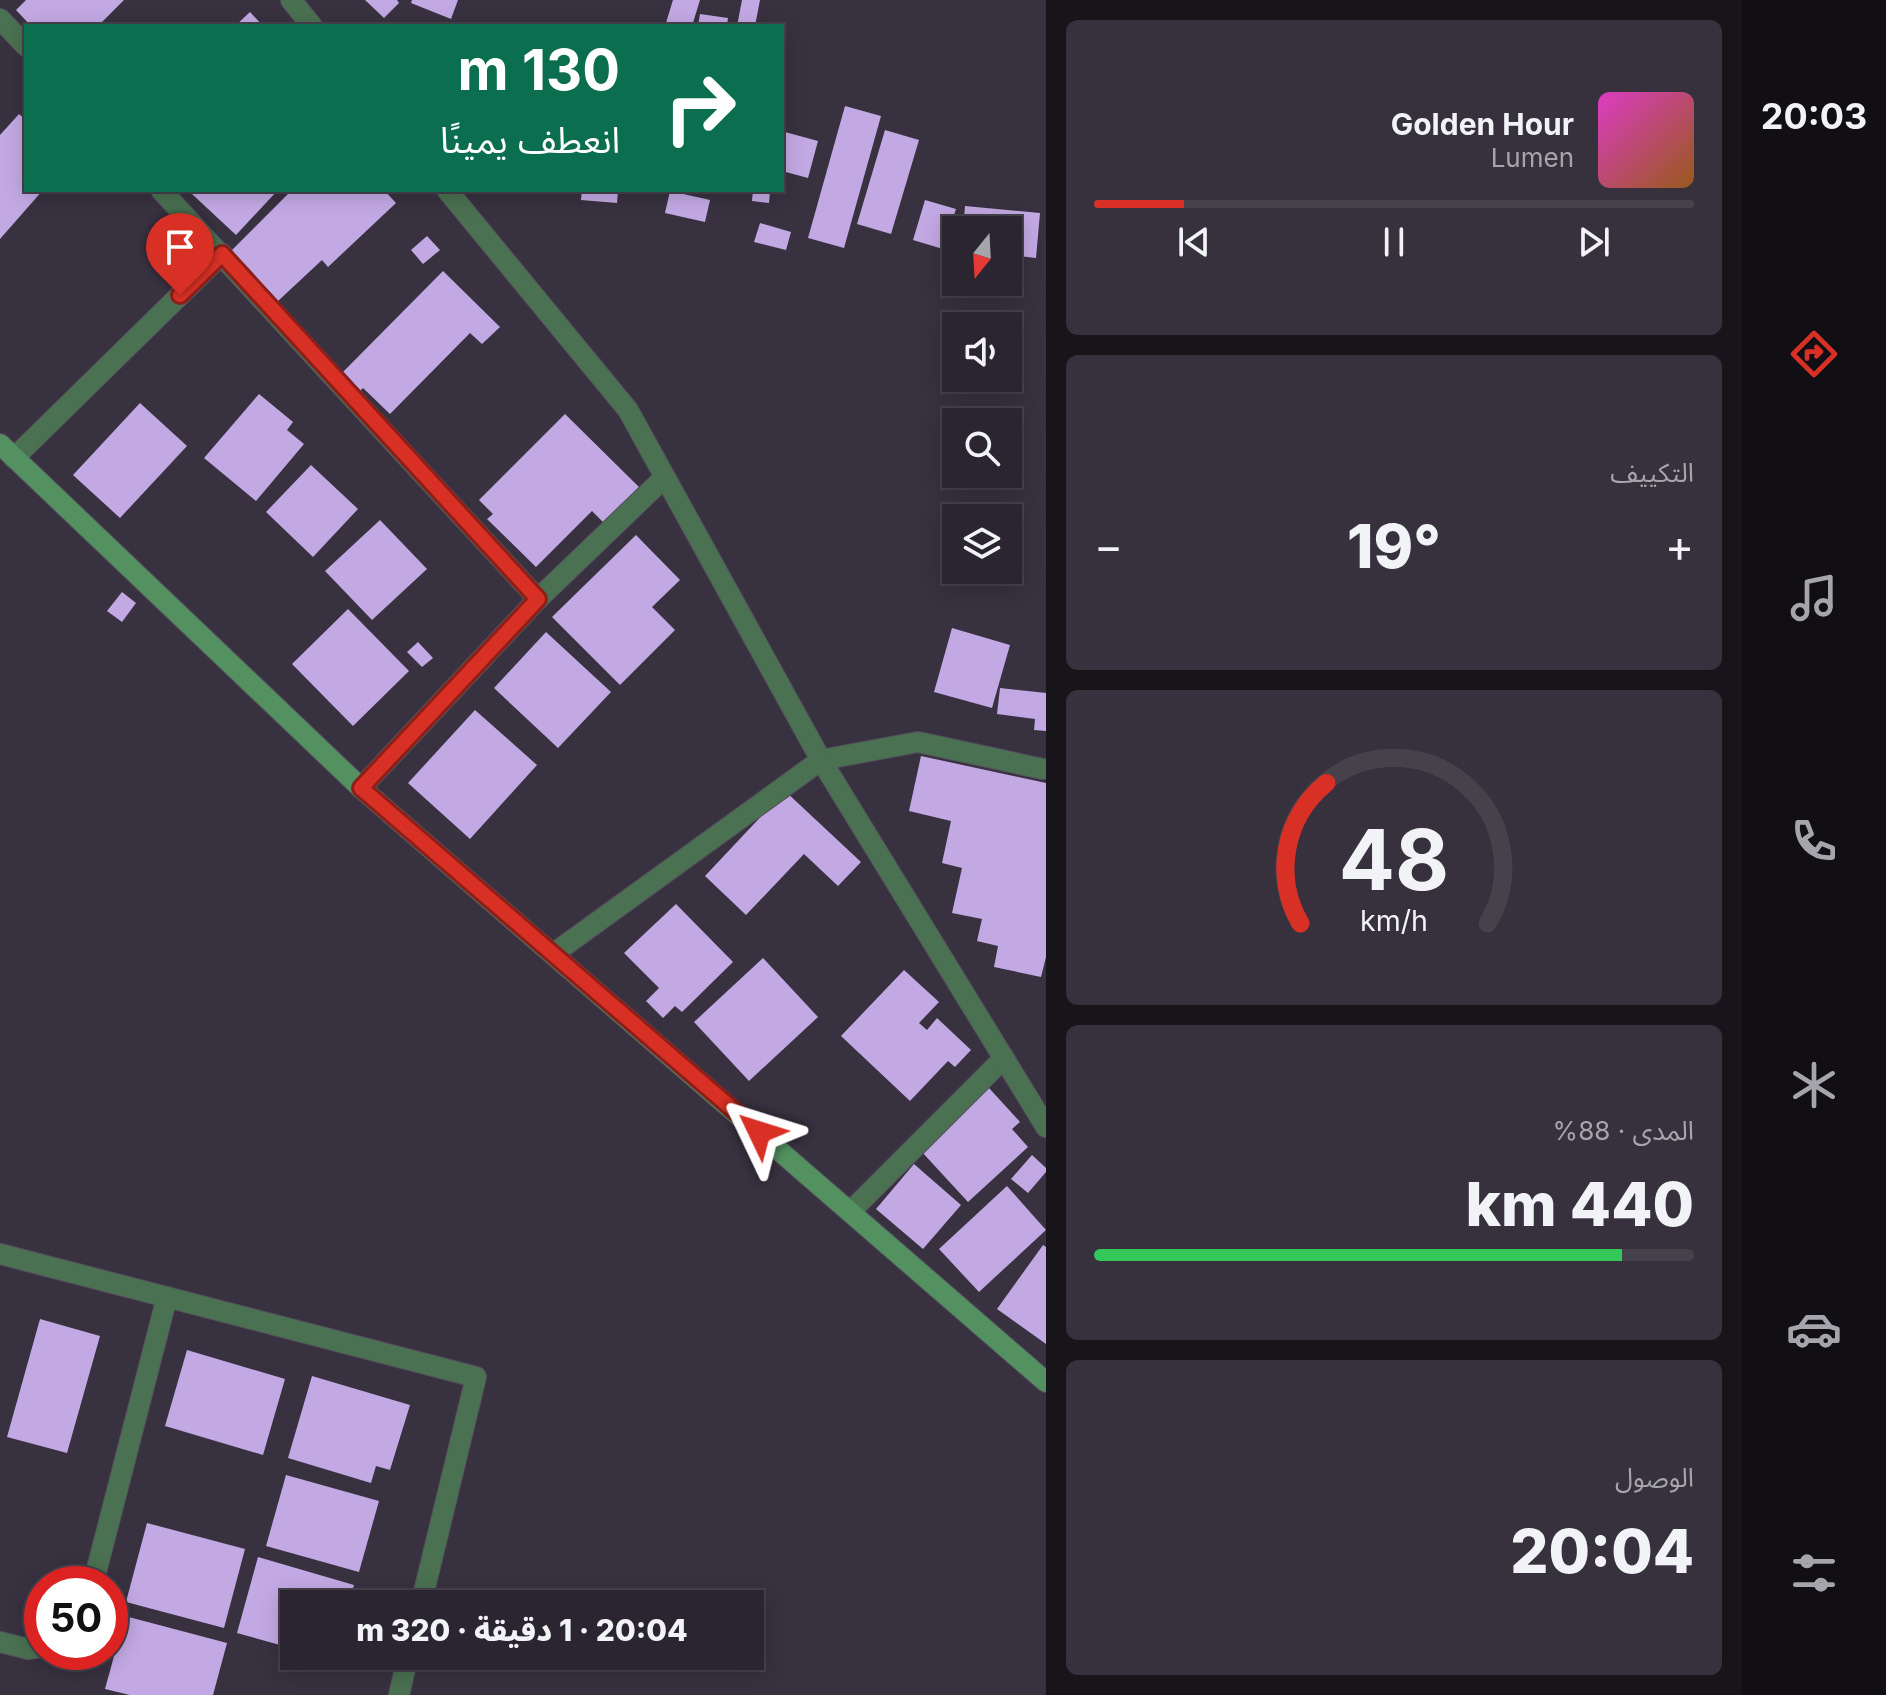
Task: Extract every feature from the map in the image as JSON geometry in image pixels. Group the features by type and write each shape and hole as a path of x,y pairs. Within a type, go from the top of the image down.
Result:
{"main road":[{"path":"7,451 361,788 1046,1382"}],"street":[{"path":"291,0 310,24"},
{"path":"0,19 24,44"},
{"path":"163,192 538,599"},
{"path":"449,192 628,410 821,760 1046,1127"},
{"path":"7,451 222,254"},
{"path":"361,788 538,599 665,477"},
{"path":"553,954 821,760 918,742 1043,769"},
{"path":"851,1211 1004,1058"},
{"path":"0,1254 476,1377 424,1590"},
{"path":"98,1566 167,1297"},
{"path":"0,1642 24,1648"},
{"path":"399,1695 405,1670"}],"building":[{"path":"26,0 124,0 100,24 29,24 16,10"},
{"path":"365,0 397,0 399,3 384,18"},
{"path":"412,0 458,0 451,19 411,3"},
{"path":"673,0 700,0 693,24 666,24"},
{"path":"742,0 760,0 755,24 737,24"},
{"path":"250,12 261,24 237,24"},
{"path":"700,14 728,18 727,24 698,24"},
{"path":"845,106 881,116 844,248 808,238"},
{"path":"19,114 24,118 24,192 41,192 0,239 0,135"},
{"path":"885,130 919,140 891,234 857,224"},
{"path":"785,132 818,141 808,178 784,172"},
{"path":"194,192 276,192 236,235 192,194"},
{"path":"290,192 386,192 396,203 328,267 322,260 278,301 231,251"},
{"path":"582,192 618,192 617,203 581,200"},
{"path":"670,192 710,200 705,222 665,213"},
{"path":"753,192 770,192 769,203 752,201"},
{"path":"925,200 956,209 954,216 942,216 942,249 913,240"},
{"path":"965,206 1040,213 1036,258 1022,256 1022,216 964,216"},
{"path":"760,223 791,232 786,250 754,242"},
{"path":"427,236 440,250 423,264 411,250"},
{"path":"443,271 500,327 482,344 470,333 390,414 342,373"},
{"path":"259,394 293,422 287,430 304,444 256,501 204,458"},
{"path":"140,403 187,446 120,518 73,475"},
{"path":"565,414 639,487 604,523 592,511 536,567 487,519 493,514 479,500"},
{"path":"311,465 358,509 313,557 266,512"},
{"path":"380,520 427,569 372,620 325,571"},
{"path":"636,535 680,580 652,607 675,630 620,685 552,617"},
{"path":"122,592 136,603 122,622 107,611"},
{"path":"348,609 409,671 353,726 292,664"},
{"path":"952,628 1010,645 992,708 934,692"},
{"path":"546,632 611,692 558,748 494,688"},
{"path":"418,642 433,658 422,667 407,652"},
{"path":"1000,688 1046,693 1046,731 1034,730 1035,719 997,714"},
{"path":"475,710 537,765 470,839 408,783"},
{"path":"921,756 1046,783 1046,957 1041,977 994,967 998,946 977,941 982,919 952,913 962,868 942,863 951,821 909,811"},
{"path":"785,791 861,862 838,886 804,854 746,915 705,876"},
{"path":"676,904 733,962 682,1012 675,1006 663,1018 646,1001 659,988 624,953"},
{"path":"763,958 818,1017 749,1081 694,1022"},
{"path":"904,970 939,1002 919,1023 927,1030 937,1018 971,1050 955,1067 948,1061 910,1101 841,1036"},
{"path":"989,1088 1020,1122 1012,1129 1028,1147 968,1202 921,1151"},
{"path":"1032,1155 1046,1168 1046,1172 1028,1193 1011,1179"},
{"path":"914,1164 961,1205 923,1249 876,1209"},
{"path":"1007,1186 1046,1230 979,1292 939,1249"},
{"path":"1043,1245 1046,1247 1046,1344 997,1309"},
{"path":"40,1319 100,1336 67,1453 7,1437"},
{"path":"187,1350 285,1379 263,1455 165,1426"},
{"path":"312,1376 410,1405 390,1470 376,1466 371,1483 288,1458"},
{"path":"286,1475 379,1501 359,1572 266,1546"},
{"path":"147,1523 245,1549 224,1628 128,1603"},
{"path":"258,1557 354,1585 352,1590 280,1590 280,1645 237,1633"},
{"path":"128,1617 227,1643 213,1695 130,1695 105,1689 110,1670 128,1670"}],"route":[{"path":"180,295 222,254 538,599 361,788 759,1132"}]}
